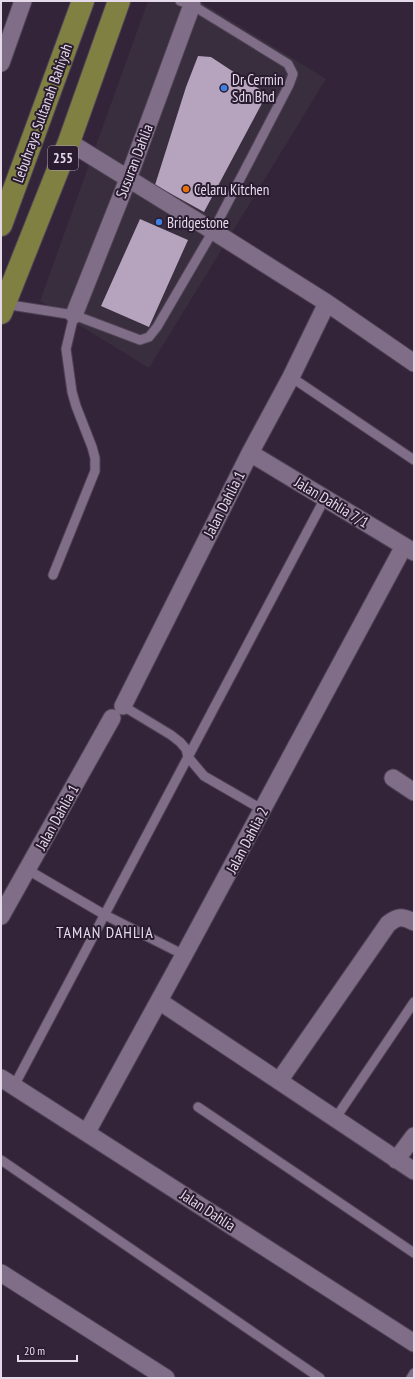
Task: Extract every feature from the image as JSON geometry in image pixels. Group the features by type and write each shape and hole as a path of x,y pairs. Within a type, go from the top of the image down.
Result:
{"main road":[{"name":"Lebuhraya Sultanah Bahiyah","path":"1,225 84,1"},
{"name":"255","path":"3,308 69,142 119,1"}],"street":[{"path":"1,63 23,1"},
{"name":"Susuran Dahlia","path":"74,315 128,179 186,3"},
{"path":"69,142 214,231 327,303 414,363"},
{"name":"Jalan Dahlia 1","path":"1,916 117,712 250,453 291,377 327,303"},
{"name":"Jalan Dahlia 7/1","path":"250,453 409,549"},
{"name":"Jalan Dahlia 2","path":"87,1132 263,810 409,549"},
{"path":"394,778 414,792"},
{"path":"279,1081 388,924 396,918 403,917 414,922"},
{"path":"159,1001 414,1171"},
{"name":"Jalan Dahlia","path":"8,1082 414,1343"},
{"path":"396,1160 414,1136"},
{"path":"1,1273 166,1378"}],"lane":[{"path":"3,308 74,315 140,340 149,337 157,327 214,231 293,74 288,64 186,3"},
{"path":"54,575 94,471 95,458 72,392 66,349 74,315"},
{"path":"291,377 414,460"},
{"path":"8,1082 105,915 325,498"},
{"path":"117,712 171,735 186,749 188,757 204,776 263,810"},
{"path":"28,870 105,915 184,955"},
{"path":"335,1119 414,1002"},
{"path":"198,1107 414,1253"},
{"path":"1,1160 320,1378"},
{"path":"411,1378 414,1374"}],"shaded area":[{"path":"148,1 199,1 326,79 149,368 40,301"}],"building":[{"path":"198,56 211,57 267,94 204,212 155,185 186,87"},
{"path":"140,219 188,240 149,327 101,306"}],"place":[{"name":"Dr Cermin Sdn Bhd","path":"224,88"},
{"name":"Celaru Kitchen","path":"186,189"},
{"name":"Bridgestone","path":"159,222"}],"district":[{"name":"TAMAN DAHLIA","path":"105,932"}]}
